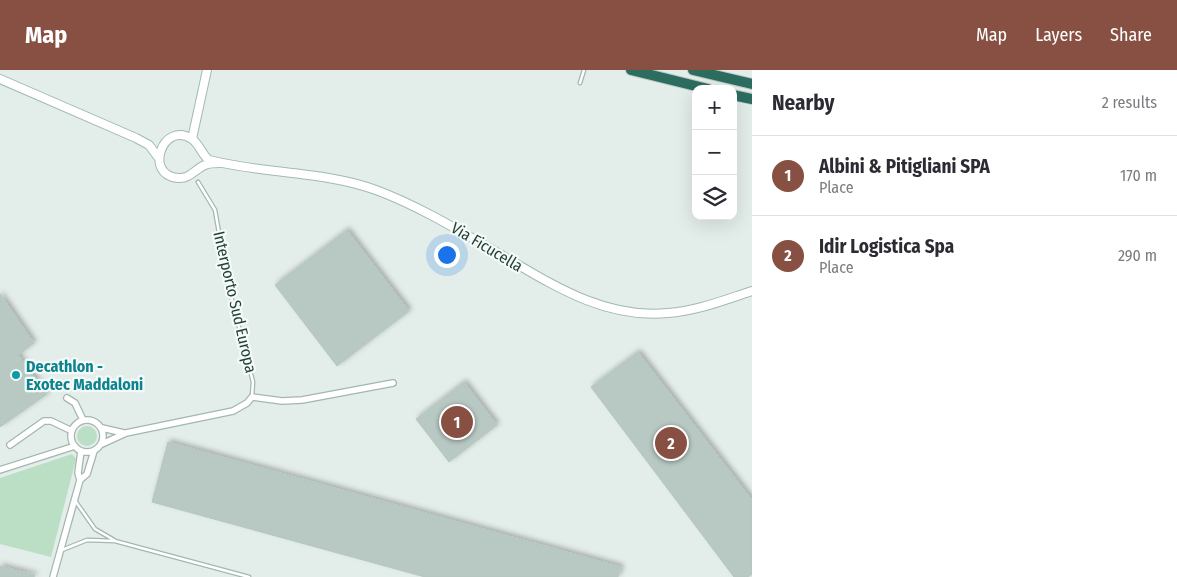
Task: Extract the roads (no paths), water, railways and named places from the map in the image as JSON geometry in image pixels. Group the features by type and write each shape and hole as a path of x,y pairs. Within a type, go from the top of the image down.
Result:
{"highway":[{"path":"631,70 692,85"},
{"path":"692,70 752,84"},
{"path":"737,95 752,99"}],"street":[{"path":"136,138 158,141 180,136 192,140 207,70"},
{"path":"0,79 136,138 149,145 158,157"},
{"path":"158,157 163,144 167,140"},
{"name":"Via Ficucella","path":"192,140 206,158 220,163 315,177 374,190 444,222 565,292 599,305 648,314 668,314 708,306 752,291"},
{"path":"197,170 201,160 200,149"},
{"name":"Via Ficucella","path":"158,157 162,170 173,178 187,177 207,164 220,163"},
{"name":"Interporto Sud Europa","path":"102,444 126,433 233,411 247,403 252,397 282,401 302,400 393,383"},
{"path":"67,398 75,404 83,420"},
{"path":"80,480 87,474 94,451 102,444 103,439 102,428 94,421 83,420 74,426 71,436 75,446 81,451 94,451"},
{"path":"10,445 44,421 51,421 72,431"},
{"name":"Interporto Sud Europa","path":"102,428 109,432 126,433"},
{"path":"0,470 75,446"},
{"path":"53,577 80,480 78,473 81,451"}],"lane":[{"path":"580,83 584,70"},
{"name":"Interporto Sud Europa","path":"198,182 215,210 228,284 253,382 252,397"},
{"path":"74,501 95,529 115,540 249,577"},
{"path":"60,551 87,540 115,540"}],"place":[{"name":"Decathlon - Exotec Maddaloni","path":"16,375"},
{"name":"Albini & Pitigliani SPA","path":"457,422"},
{"name":"Idir Logistica Spa","path":"671,443"}]}
